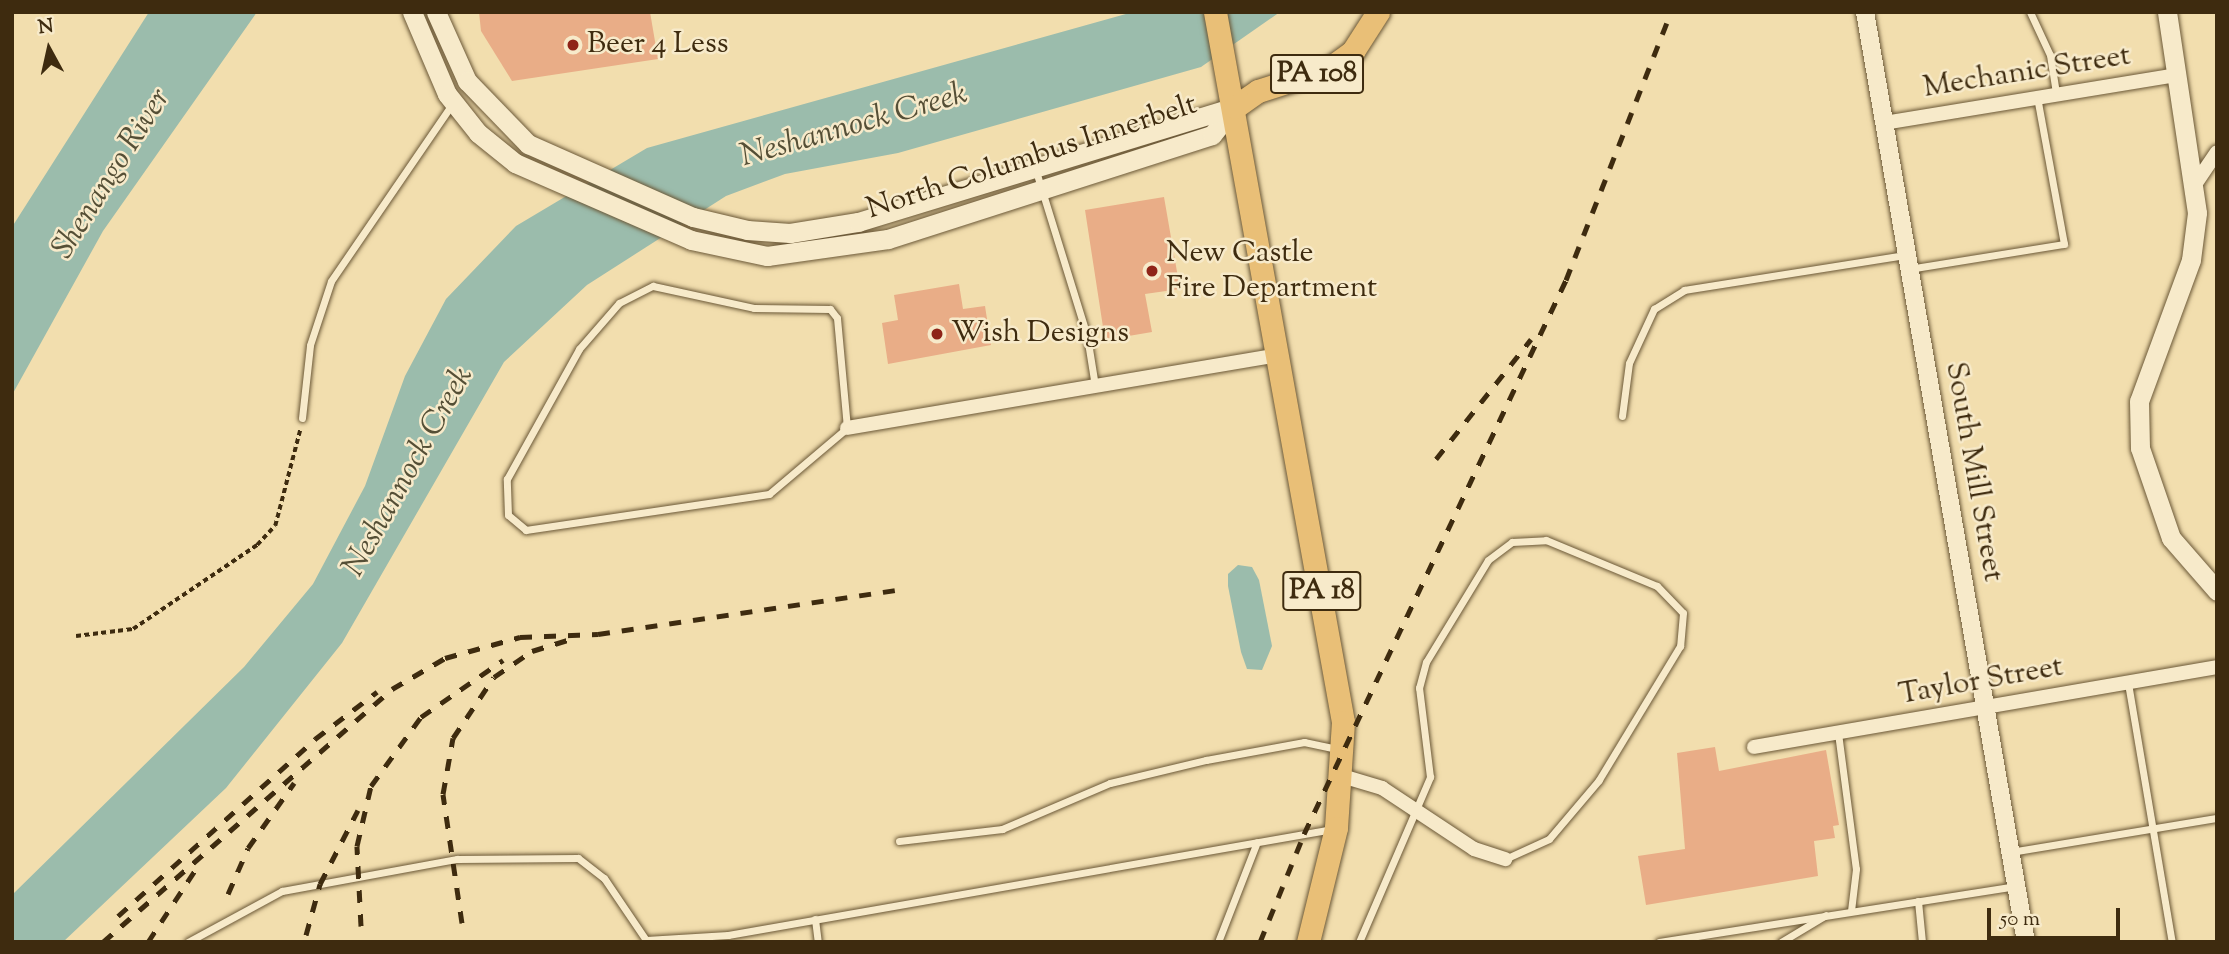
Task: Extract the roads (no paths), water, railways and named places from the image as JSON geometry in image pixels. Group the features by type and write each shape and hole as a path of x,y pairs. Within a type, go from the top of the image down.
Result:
{"main road":[{"name":"North Columbus Innerbelt","path":"412,12 423,50 454,102 496,150 565,191 665,230 743,253 813,254 888,239 1212,135 1235,107"},
{"name":"North Columbus Innerbelt","path":"436,12 454,59 495,117 528,144 593,177 693,217 769,232 834,228 1235,107"},
{"name":"PA 18","path":"1215,12 1235,107 1340,695 1344,750 1336,828 1308,942"},
{"name":"PA 108","path":"1235,107 1258,91 1330,68 1353,51 1378,12"},
{"path":"2167,12 2196,183 2191,260 2145,376 2138,424 2160,517 2217,591"}],"street":[{"name":"South Mill Street","path":"1865,12 2026,942"},
{"name":"Mechanic Street","path":"1884,123 2178,75"},
{"path":"2196,183 2217,152"},
{"path":"847,428 1280,355"},
{"name":"Taylor Street","path":"1754,747 2217,667"},
{"path":"1342,776 1370,782 1474,849 1504,859"}],"lane":[{"path":"2030,12 2050,55 2056,94"},
{"path":"1622,415 1629,363 1654,309 1684,290 2063,244 2037,97"},
{"path":"302,418 310,345 331,281 454,102"},
{"path":"1035,168 1087,335 1095,386"},
{"path":"653,286 754,308 830,309 836,317 847,428 769,494 526,530 508,515 504,500 506,479 579,349 619,303 653,286"},
{"path":"1359,942 1413,809 1430,777 1419,688 1426,662 1488,560 1512,542 1546,540 1657,586 1682,613 1681,646 1599,780 1549,839 1504,859"},
{"path":"2128,683 2150,829 2172,942"},
{"path":"1838,733 1856,869 1851,911"},
{"path":"899,841 1002,829 1111,783 1206,760 1304,742 1344,750"},
{"path":"2010,852 2217,818"},
{"path":"188,942 282,891 457,859 545,854 578,858 604,877 646,941 815,919 1336,828"},
{"path":"1219,942 1257,842"},
{"path":"1659,942 2016,886"},
{"path":"1918,901 1922,942"},
{"path":"1781,942 1829,914"},
{"path":"815,919 818,942"}],"water":[{"name":"Shenango River","path":"149,12 257,12 103,231 12,395 12,227"},
{"name":"Neshannock Creek","path":"1133,12 1280,12 1201,67 898,153 785,174 726,196 587,285 504,362 342,643 226,788 63,942 12,942 12,895 244,667 313,584 365,486 405,376 446,299 516,226 647,148"},
{"path":"1238,565 1252,567 1259,580 1272,646 1262,670 1247,669 1241,652 1228,586 1228,574"}],"railway":[{"path":"1260,942 1304,834 1566,280 1671,12"},
{"path":"1436,459 1531,339"},
{"path":"103,942 392,689 445,658 520,637 598,634 904,589"},
{"path":"462,923 443,794 453,738 494,677 532,651 574,638"},
{"path":"361,926 357,846 371,786 421,717 503,660"},
{"path":"118,916 315,739 377,692"},
{"path":"228,894 248,848 294,783"},
{"path":"306,935 320,884 358,810"},
{"path":"148,942 198,866"}],"place":[{"name":"Beer 4 Less","path":"573,45"},
{"name":"New Castle Fire Department","path":"1152,271"},
{"name":"Wish Designs","path":"937,334"}]}
